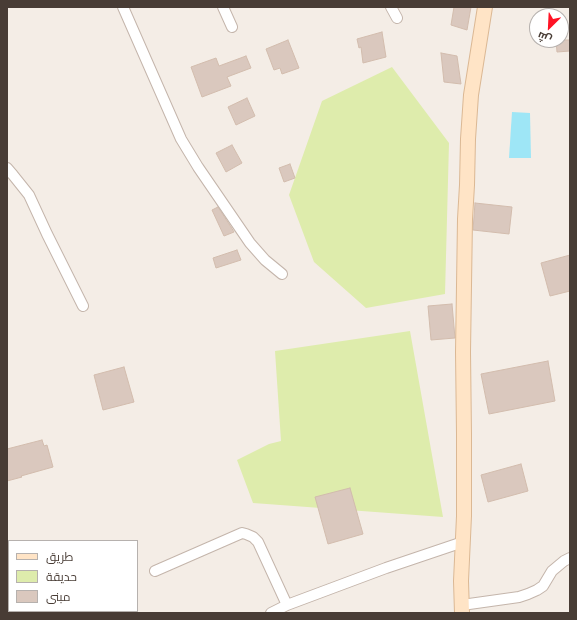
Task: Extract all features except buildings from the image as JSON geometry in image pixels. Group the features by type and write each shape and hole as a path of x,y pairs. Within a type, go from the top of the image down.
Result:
{"street":[{"path":"123,7 180,138 250,243 265,260 282,274"},
{"path":"222,7 232,27"},
{"path":"391,7 397,18"},
{"path":"485,7 471,95 463,266 464,516 462,542 462,609 519,597 537,590 543,586 552,571 564,560 570,558"},
{"path":"7,168 29,195 83,306"},
{"path":"155,571 242,533 246,534 253,537 258,542 287,604"},
{"path":"270,613 287,604 462,542"}],"green space":[{"path":"392,67 449,143 445,294 366,308 314,262 289,195 322,101"},
{"path":"410,331 443,517 253,503 237,460 269,444 281,441 275,351"}],"water":[{"path":"512,112 530,113 531,158 509,158"}]}
